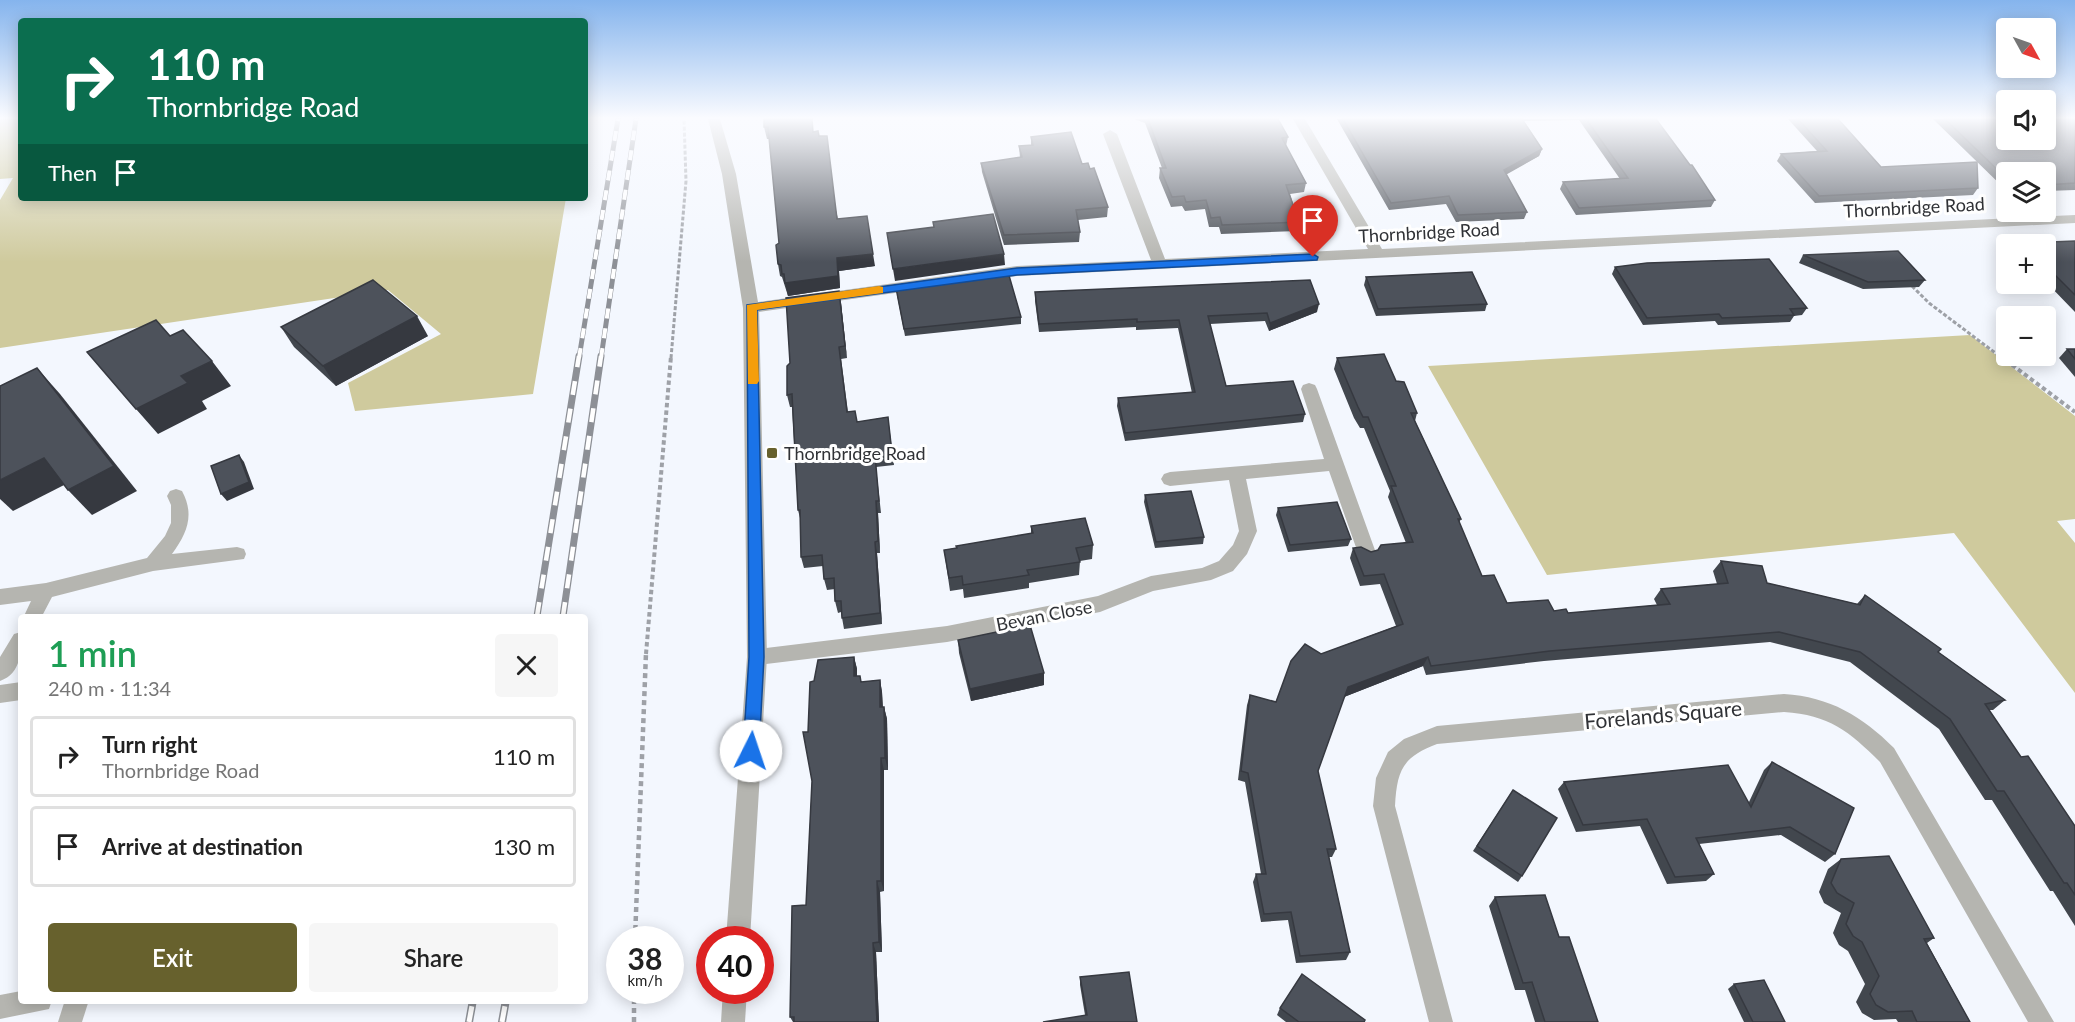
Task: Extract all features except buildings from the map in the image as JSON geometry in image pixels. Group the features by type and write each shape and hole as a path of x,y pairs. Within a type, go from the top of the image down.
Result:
{"street":[{"path":"727,167 751,308 757,657 739,926"},
{"path":"1123,167 1160,264"},
{"path":"1327,167 1378,254"},
{"name":"Thornbridge Road","path":"751,308 1017,271 2075,219"},
{"path":"1309,389 1367,553"},
{"path":"1170,479 1335,464"},
{"name":"Bevan Close","path":"757,657 947,634 1100,604 1150,584 1204,575 1226,566 1240,549 1248,531 1236,473"},
{"path":"153,564 173,540 180,522 181,504 176,496"},
{"path":"0,597 46,591 153,564 237,554"},
{"path":"34,614 46,591"},
{"path":"0,672 18,646"},
{"path":"0,694 18,691"},
{"name":"Forelands Square","path":"1441,1022 1384,806 1385,779 1395,758 1412,743 1437,735 1784,703 1808,704 1839,715 1864,731 1887,755 2042,1022"},
{"path":"0,1007 18,1004"},
{"path":"70,1022 77,1004"},
{"path":"733,1022 734,1004"}],"path":[{"path":"635,926 647,626 686,167"},
{"path":"1911,285 1935,307 2075,412"},
{"path":"634,1004 634,1022"}],"shaded area":[{"path":"0,167 18,167 18,201 565,201 533,394 355,411 348,383 441,334 388,290 0,348 0,200 13,178 0,179"},
{"path":"1970,335 1996,355 1996,366 2010,366 2075,416 2075,519 2057,521 2075,543 2075,693 1954,533 1547,575 1428,366"}],"railway":[{"path":"579,358 610,167"},
{"path":"601,358 629,167"},
{"path":"537,614 579,356"},
{"path":"563,614 601,356"},
{"path":"469,1022 472,1004"},
{"path":"502,1022 505,1004"}],"slow traffic":[{"path":"752,381 751,308 879,290"}],"place":[{"name":"Thornbridge Road","path":"772,453"}],"route":[{"path":"751,751 757,657 751,308 1017,271 1313,257"}]}
